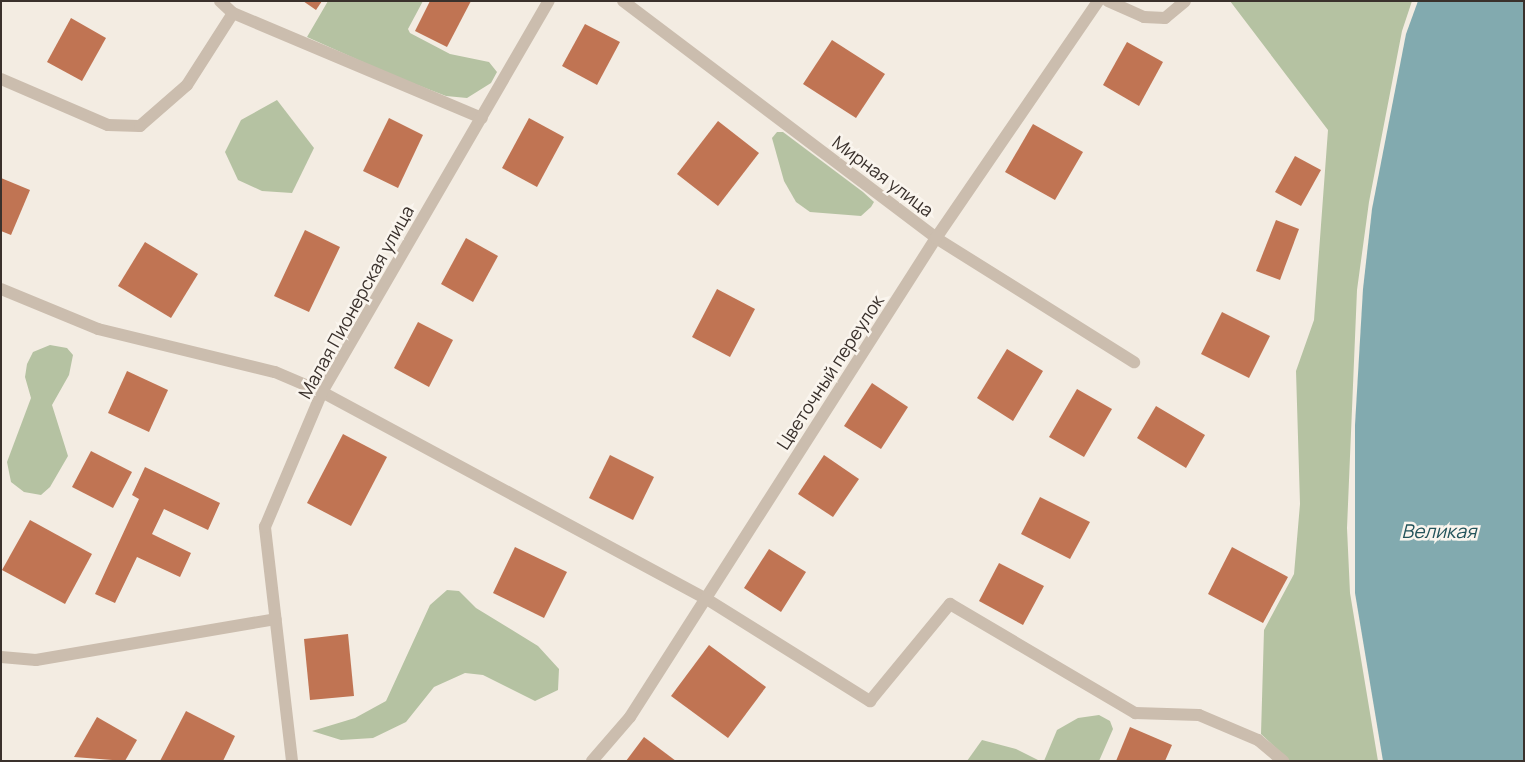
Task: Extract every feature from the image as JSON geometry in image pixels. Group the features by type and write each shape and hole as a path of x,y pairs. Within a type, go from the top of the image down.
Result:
{"street":[{"path":"220,1 233,13 482,118"},
{"name":"Малая Пионерская улица","path":"292,761 265,527 322,392 549,1"},
{"name":"Мирная улица","path":"623,1 936,238 1134,362"},
{"name":"Цветочный переулок","path":"592,761 630,718 936,238 1098,1"},
{"path":"1108,1 1144,17 1165,18 1185,1"},
{"path":"1,79 108,125 140,126 186,85 233,13"},
{"path":"1,289 98,329 275,372 322,392 705,598 870,700 950,604 1134,713 1199,715 1258,740 1283,761"},
{"path":"1,656 36,660 276,619"}],"green space":[{"path":"328,1 423,1 408,29 410,33 450,54 489,62 497,72 491,83 467,98 446,96 394,76 307,37"},
{"path":"1230,1 1412,1 1402,31 1369,202 1357,290 1347,528 1350,593 1378,761 1290,761 1261,734 1264,630 1294,574 1300,504 1296,371 1314,320 1328,130"},
{"path":"277,100 314,148 292,193 262,191 238,180 225,152 241,120"},
{"path":"777,132 783,132 863,192 874,202 871,207 861,216 810,212 796,202 784,181 772,138"},
{"path":"50,345 67,348 73,355 69,375 52,405 68,456 50,487 41,495 24,492 11,482 7,462 31,398 25,377 27,364 33,352"},
{"path":"447,590 459,591 476,608 538,646 559,669 558,690 535,701 483,675 465,673 434,687 406,722 373,738 341,740 312,731 355,718 386,701 430,605"},
{"path":"1099,715 1110,721 1113,729 1099,761 1044,761 1057,730 1078,718"},
{"path":"982,740 1016,749 1040,761 967,761"}],"water":[{"name":"Великая","path":"1418,1 1524,1 1524,761 1383,761 1355,593 1355,425 1363,289 1372,209 1406,34"}],"building":[{"path":"303,1 322,1 316,10"},
{"path":"430,1 471,1 447,47 415,31"},
{"path":"71,18 106,38 82,81 47,62"},
{"path":"585,24 620,42 597,85 562,66"},
{"path":"832,40 885,74 856,118 803,84"},
{"path":"1127,42 1163,62 1139,106 1103,85"},
{"path":"389,118 423,135 398,188 363,171"},
{"path":"529,118 564,137 537,187 502,168"},
{"path":"718,121 759,153 718,206 677,174"},
{"path":"1033,124 1083,152 1055,200 1005,172"},
{"path":"1295,156 1321,170 1301,206 1275,192"},
{"path":"1,178 30,190 11,235 1,231"},
{"path":"1276,220 1299,229 1280,280 1256,271"},
{"path":"305,230 340,247 309,312 274,296"},
{"path":"466,238 498,256 473,302 441,284"},
{"path":"145,242 198,274 171,318 118,286"},
{"path":"717,289 755,309 730,357 692,337"},
{"path":"1222,312 1270,336 1249,378 1201,354"},
{"path":"418,322 453,340 429,387 394,368"},
{"path":"1007,349 1043,371 1013,421 977,398"},
{"path":"127,371 168,390 149,432 108,413"},
{"path":"872,383 908,407 881,449 844,426"},
{"path":"1077,389 1112,409 1084,457 1049,437"},
{"path":"1156,406 1205,435 1186,468 1137,438"},
{"path":"343,434 387,457 351,526 307,503"},
{"path":"91,451 132,472 113,508 72,487"},
{"path":"610,455 654,477 633,520 589,498"},
{"path":"824,455 859,479 833,517 798,494"},
{"path":"145,467 220,503 208,530 164,509 152,534 191,553 180,577 137,557 115,603 95,594 139,499 132,495"},
{"path":"1040,497 1090,522 1070,559 1021,534"},
{"path":"30,520 92,554 65,604 2,570"},
{"path":"515,547 567,572 544,618 493,593"},
{"path":"1232,547 1288,577 1263,623 1208,594"},
{"path":"769,549 806,572 781,612 744,588"},
{"path":"999,563 1044,586 1023,625 979,601"},
{"path":"348,634 354,696 310,700 304,639"},
{"path":"709,645 766,687 728,738 671,696"},
{"path":"186,711 235,736 223,761 160,761"},
{"path":"97,717 137,740 125,761 74,757"},
{"path":"1130,727 1172,745 1165,761 1116,761"},
{"path":"644,737 676,761 626,761"}]}
